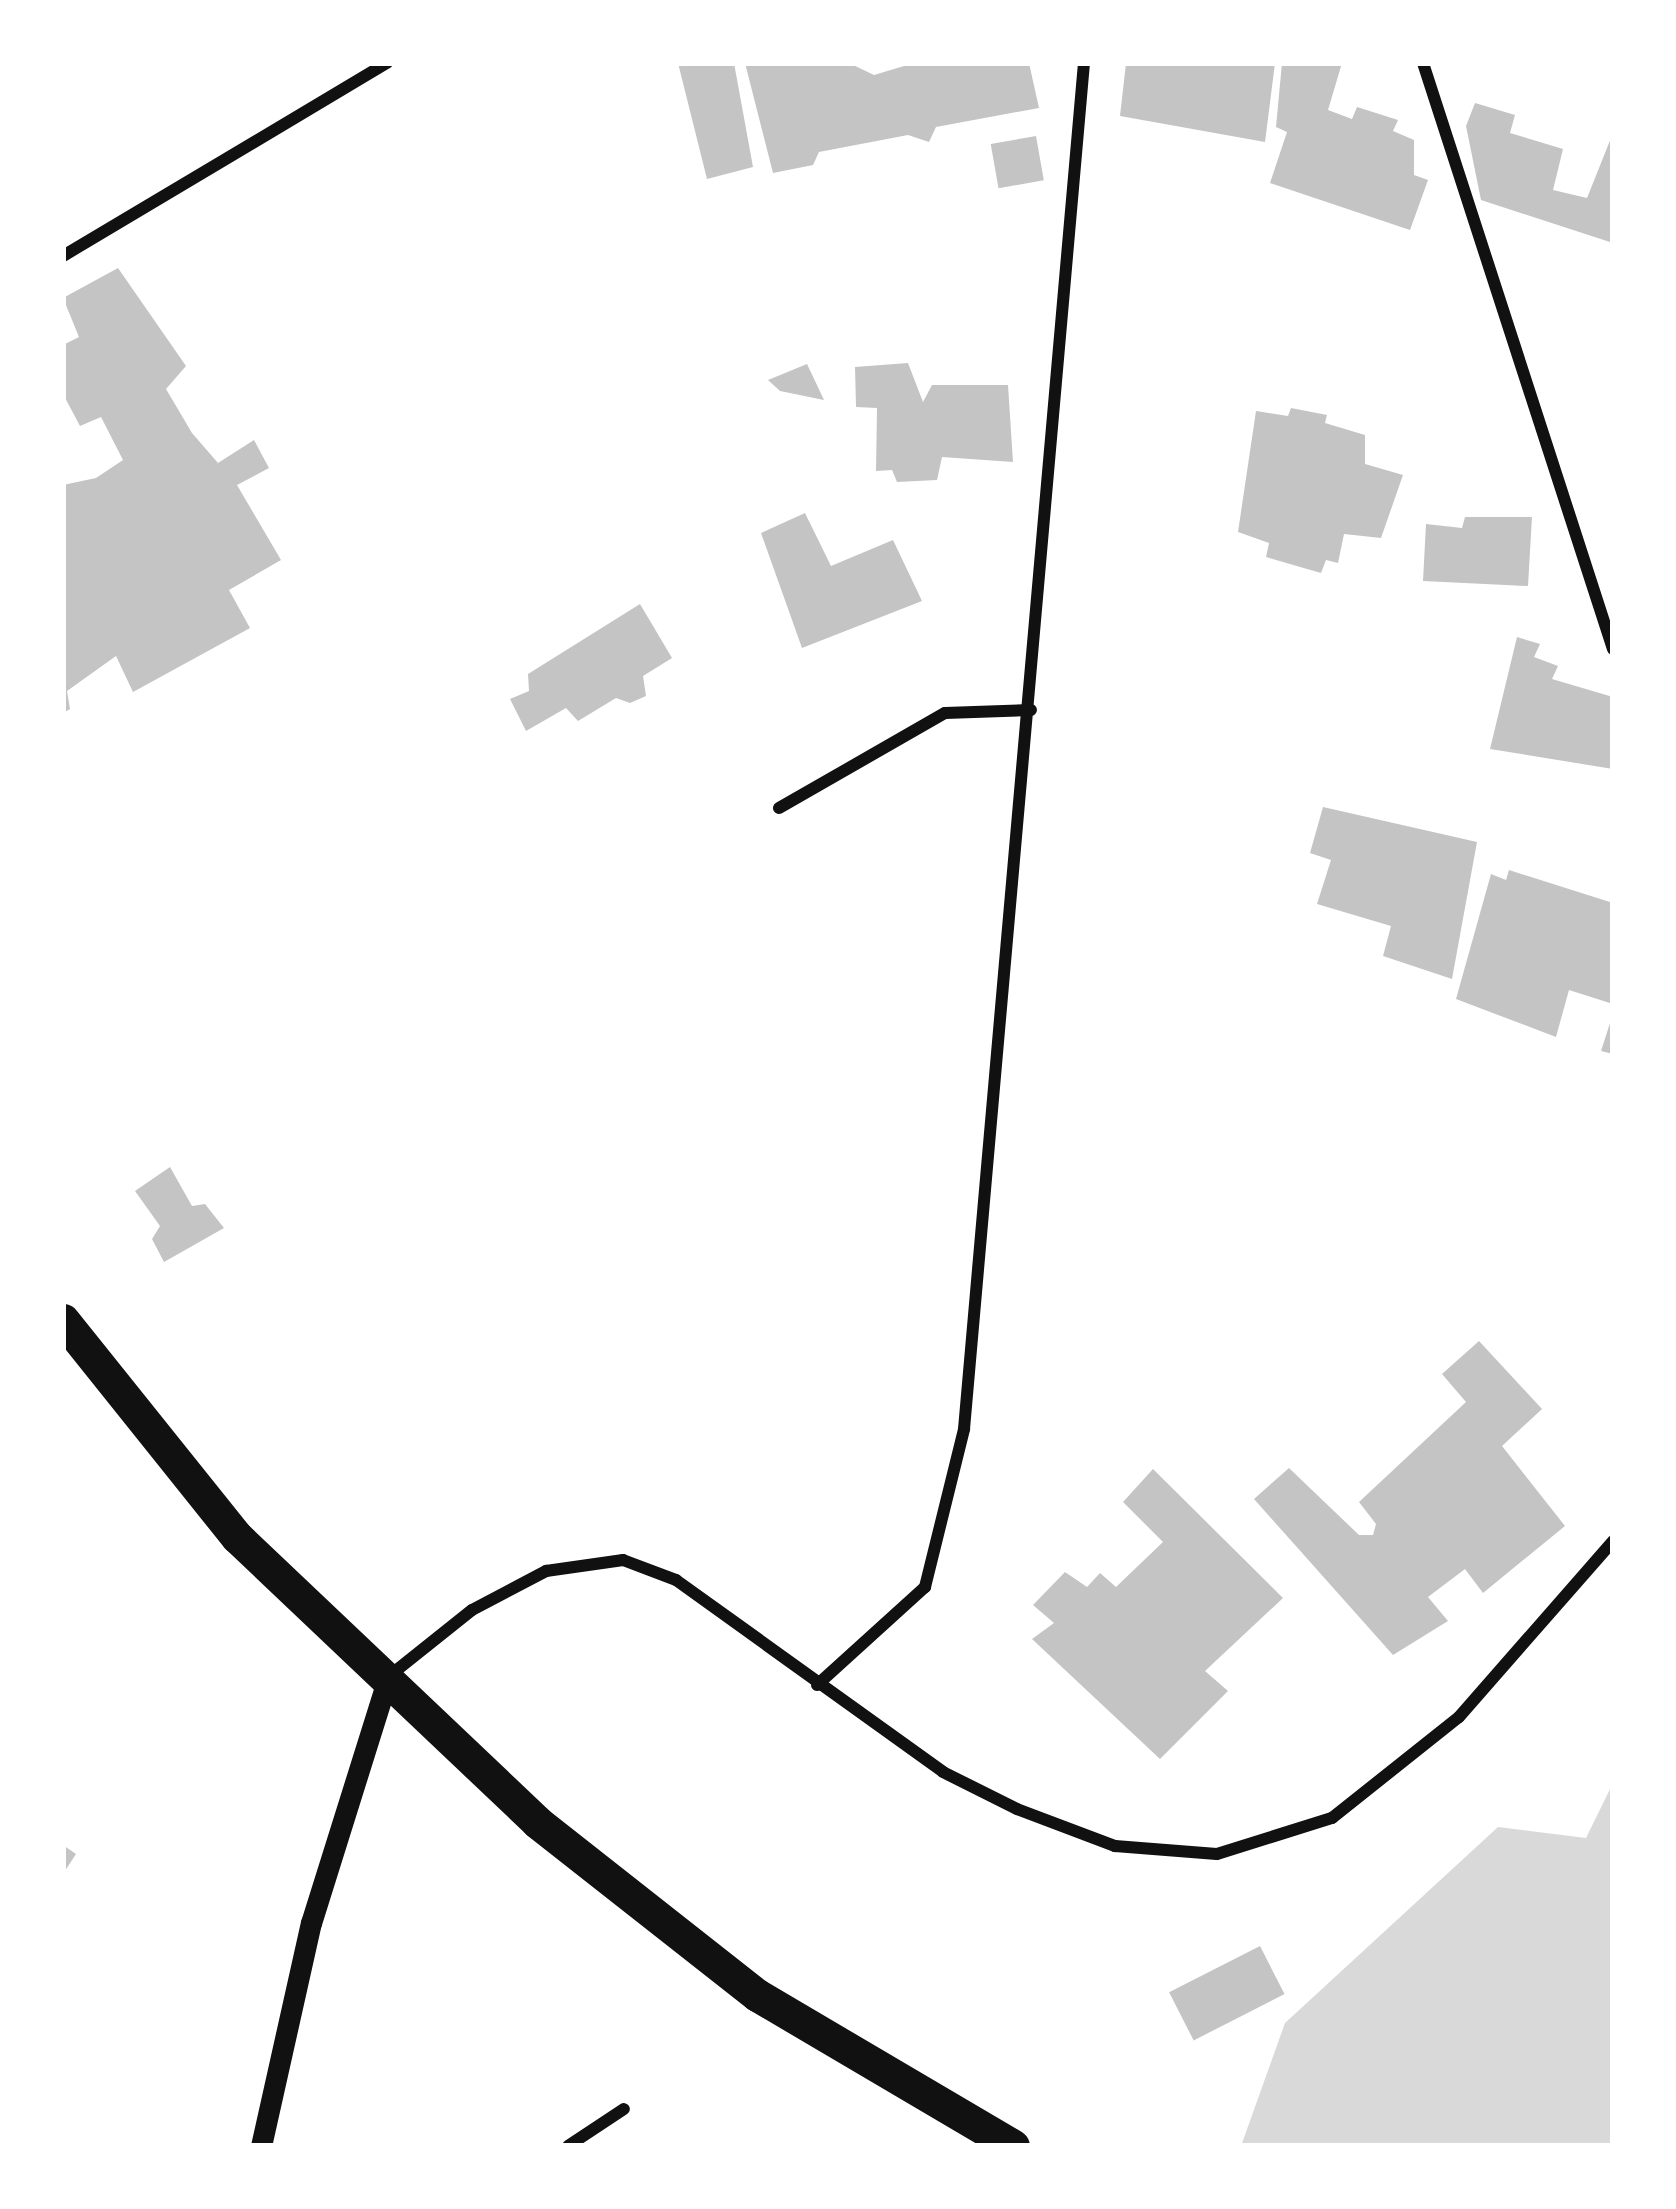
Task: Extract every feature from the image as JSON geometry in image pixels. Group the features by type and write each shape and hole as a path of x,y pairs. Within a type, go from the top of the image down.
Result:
{"highway":[{"path":"63,1320 237,1537 536,1822 758,1995 1013,2146"}],"street":[{"path":"63,256 387,63"},
{"path":"817,1685 925,1587 964,1429 1031,710 1084,63"},
{"path":"1423,63 1613,649"},
{"path":"779,808 945,713 1031,710"},
{"path":"262,2146 311,1923 388,1677 472,1610 546,1570 623,1560 676,1580 943,1772 1017,1809 1115,1846 1217,1854 1331,1818 1350,1804 1459,1717 1613,1541"},
{"path":"568,2146 625,2109"}],"shaded area":[{"path":"1613,1783 1613,2146 1241,2146 1285,2023 1498,1827 1586,1838"}],"building":[{"path":"678,63 734,63 753,167 707,179"},
{"path":"745,63 849,63 874,75 914,63 1029,63 1039,108 936,127 929,142 908,135 819,152 813,165 773,173"},
{"path":"1126,63 1275,63 1265,142 1120,116"},
{"path":"1282,63 1342,63 1328,110 1352,119 1357,107 1398,120 1393,131 1414,140 1414,175 1428,180 1410,230 1270,183 1287,132 1276,127"},
{"path":"1475,103 1515,115 1510,133 1563,149 1553,190 1587,198 1613,133 1613,243 1481,200 1466,126"},
{"path":"1036,136 1044,180 999,188 991,144"},
{"path":"118,268 186,366 166,389 192,433 218,463 254,440 269,468 237,485 281,560 229,590 250,628 133,692 116,656 67,691 70,709 63,713 63,485 96,478 123,460 101,417 80,426 63,394 63,345 79,337 63,298"},
{"path":"908,363 923,402 932,385 1008,385 1013,462 942,457 937,480 897,482 892,470 876,471 877,408 856,407 855,367"},
{"path":"807,364 824,400 780,391 768,380"},
{"path":"1291,408 1327,415 1325,423 1365,435 1365,464 1403,475 1381,538 1344,534 1338,563 1326,560 1321,573 1266,557 1269,543 1238,532 1256,411 1288,416"},
{"path":"805,513 831,566 893,540 922,601 802,648 761,533"},
{"path":"1465,517 1532,517 1528,586 1423,581 1426,524 1462,528"},
{"path":"640,604 672,658 643,676 646,696 630,703 616,698 578,721 566,708 526,731 510,699 529,691 528,674"},
{"path":"1517,637 1540,644 1534,657 1558,666 1552,679 1613,697 1613,769 1490,749"},
{"path":"1323,807 1477,842 1452,979 1383,956 1391,926 1317,904 1331,860 1310,853"},
{"path":"1509,870 1613,903 1613,1004 1569,990 1556,1037 1456,999 1491,874 1506,880"},
{"path":"1613,1017 1613,1054 1601,1051"},
{"path":"170,1167 192,1206 205,1204 224,1228 164,1262 152,1239 160,1226 135,1191"},
{"path":"1479,1341 1542,1409 1502,1446 1565,1526 1483,1593 1465,1569 1428,1597 1448,1621 1393,1655 1254,1499 1289,1468 1359,1535 1373,1535 1376,1524 1359,1502 1466,1402 1442,1374"},
{"path":"1153,1469 1283,1598 1205,1671 1228,1691 1160,1759 1032,1639 1054,1623 1033,1605 1065,1572 1087,1587 1100,1573 1116,1587 1163,1542 1123,1502"},
{"path":"63,1845 76,1854 63,1874"},
{"path":"1260,1946 1285,1994 1194,2040 1169,1992"}]}
